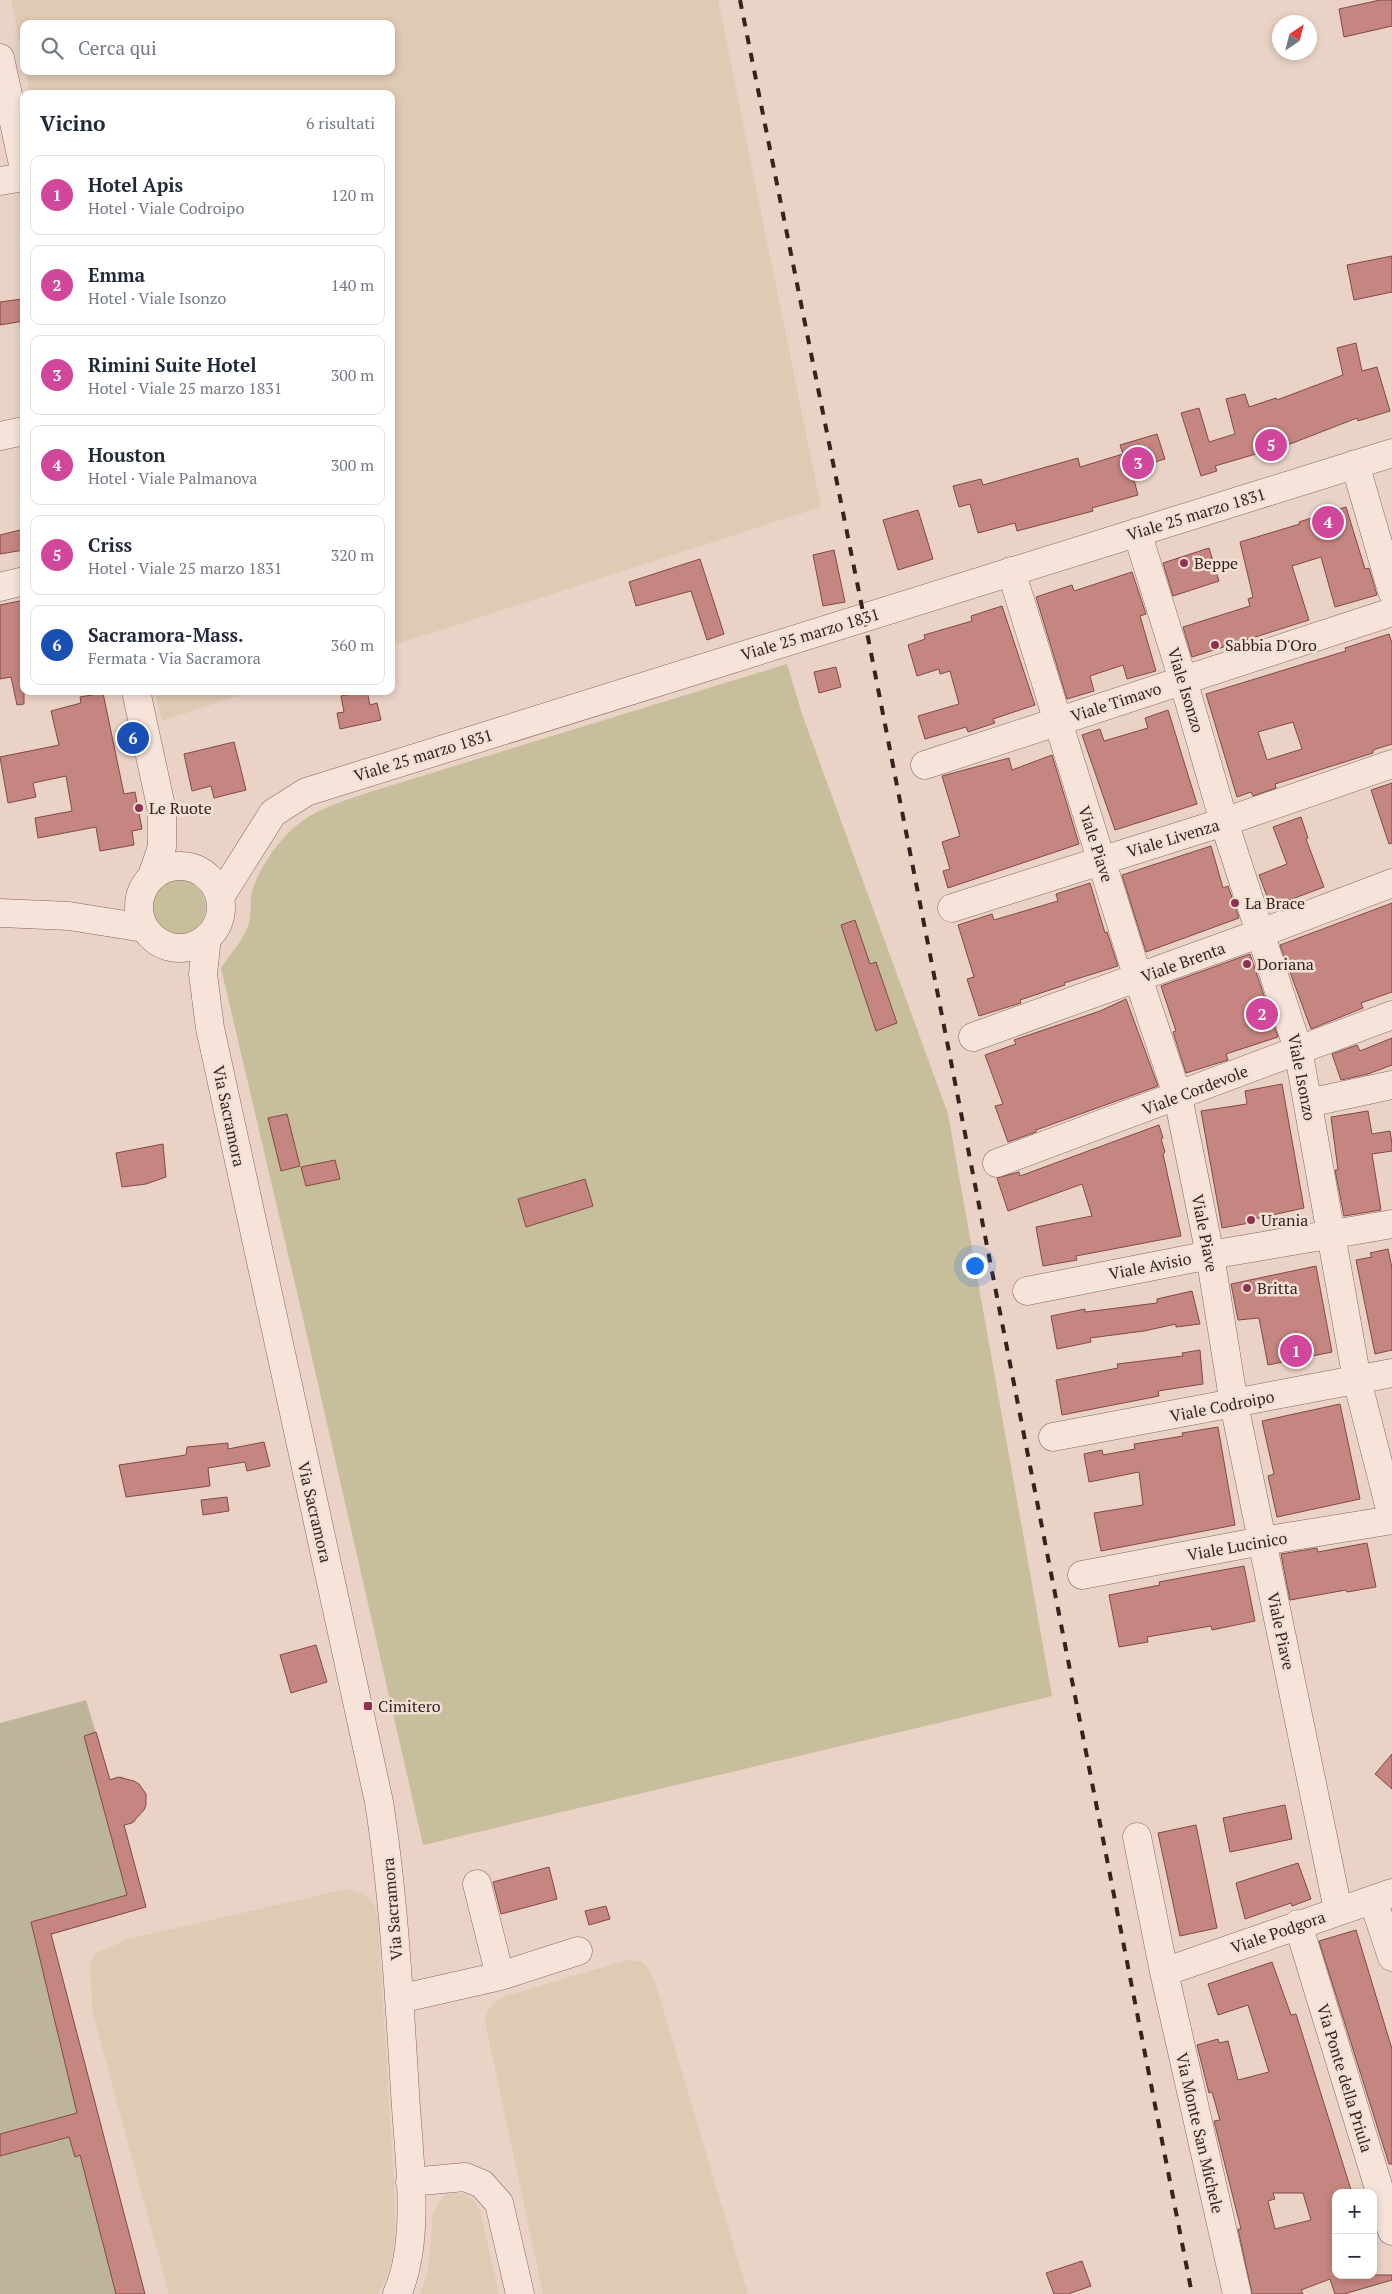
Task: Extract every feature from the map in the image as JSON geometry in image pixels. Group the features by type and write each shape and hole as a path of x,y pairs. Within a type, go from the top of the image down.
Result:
{"street":[{"path":"0,58 20,150"},
{"path":"0,181 20,178"},
{"path":"0,436 20,432"},
{"name":"Viale 25 marzo 1831","path":"220,897 249,848 273,813 306,792 1392,453"},
{"path":"1355,464 1392,590"},
{"name":"Viale Isonzo","path":"1137,532 1184,680 1224,822 1298,1049 1357,1380 1392,1519"},
{"name":"Viale Piave","path":"1011,571 1138,978 1178,1097 1210,1254 1234,1404 1338,1910"},
{"path":"0,587 20,583"},
{"name":"Viale Timavo","path":"925,765 1392,612"},
{"path":"137,695 162,811 162,847 152,876 141,891 139,900 139,915 154,936"},
{"name":"Viale Livenza","path":"952,908 1224,822 1392,764"},
{"path":"0,913 69,916 154,936 176,948 190,947 207,937 218,922 221,910 220,897 211,880 196,870 162,811"},
{"name":"Viale 25 marzo 1831","path":"196,870 249,848"},
{"path":"152,876 170,867 196,870"},
{"name":"Viale Brenta","path":"973,1037 1261,933 1392,882"},
{"path":"69,916 139,900"},
{"name":"Via Sacramora","path":"154,936 191,979 210,1028"},
{"name":"Via Sacramora","path":"207,937 204,974 210,1028 379,1802 390,1869 410,2182 411,2240 397,2294"},
{"name":"Viale Cordevole","path":"997,1164 1392,1015"},
{"path":"1308,1103 1392,1085"},
{"name":"Viale Avisio","path":"1027,1291 1210,1254 1392,1224"},
{"name":"Viale Codroipo","path":"1053,1437 1392,1373"},
{"name":"Viale Lucinico","path":"1082,1575 1392,1519"},
{"name":"Via Monte San Michele","path":"1137,1837 1164,1972 1237,2294"},
{"path":"477,1884 500,1976"},
{"path":"1383,1897 1392,1957"},
{"name":"Viale Podgora","path":"1164,1972 1338,1910 1383,1897"},
{"name":"Via Ponte della Priula","path":"1298,1924 1392,2231"},
{"path":"399,1999 500,1976 578,1951"},
{"path":"410,2182 465,2177 482,2184 499,2203 520,2294"}],"shaded area":[{"path":"11,0 718,0 821,507 395,645 395,90 29,90 27,75 395,75 395,20 20,20 20,43"},
{"path":"787,664 802,714 948,1114 1052,1696 423,1845 221,968 247,929 250,919 253,888 264,865 288,834 308,817 319,811 373,791"},
{"path":"156,695 240,695 162,721"},
{"path":"179,880 189,882 198,888 204,897 206,907 204,917 198,926 189,932 179,934 169,932 160,926 154,917 152,907 154,897 160,888 169,882"},
{"path":"86,1700 110,1779 123,1776 124,1780 139,1784 146,1794 146,1805 135,1818 136,1822 124,1825 146,1907 51,1935 145,2294 0,2294 0,1723"},
{"path":"347,1889 362,1893 374,1904 378,1920 395,2201 395,2234 392,2260 383,2286 378,2294 169,2294 93,2014 90,1963 96,1953 128,1939"},
{"path":"628,1960 640,1961 650,1970 656,1985 748,2294 543,2294 485,2022 487,2011 495,2002 505,1996"},
{"path":"462,2193 474,2201 480,2210 499,2294 420,2294 428,2271 433,2213 438,2202 448,2194"}],"building":[{"path":"1380,0 1392,0 1392,26 1344,37 1339,9"},
{"path":"1392,256 1392,292 1354,300 1347,265"},
{"path":"20,299 20,322 0,325 0,302"},
{"path":"1356,343 1362,371 1377,367 1390,411 1358,421 1357,418 1290,444 1215,466 1217,471 1201,476 1181,413 1199,408 1209,442 1235,434 1226,399 1245,394 1249,407 1276,398 1277,400 1343,375 1337,348"},
{"path":"1157,434 1165,459 1131,469 1138,495 1092,508 1093,511 1017,531 1015,523 978,533 970,504 959,507 953,486 981,479 983,485 1078,458 1080,467 1123,454 1120,445"},
{"path":"1346,507 1365,569 1369,568 1377,595 1335,607 1321,557 1292,566 1309,620 1192,657 1183,627 1250,606 1248,599 1253,597 1240,542 1300,524 1299,522"},
{"path":"918,510 933,559 898,570 883,520"},
{"path":"20,530 20,551 0,554 0,535"},
{"path":"1209,548 1219,581 1173,596 1163,563"},
{"path":"834,550 845,602 823,606 813,555"},
{"path":"700,559 724,634 707,640 691,591 636,606 629,582"},
{"path":"1132,572 1146,614 1140,616 1156,671 1127,679 1123,665 1090,676 1094,691 1067,699 1036,597 1072,585 1074,591"},
{"path":"20,601 20,695 24,695 24,704 17,705 11,677 0,679 0,605"},
{"path":"1002,606 1035,705 993,719 995,723 968,732 966,727 925,739 918,716 959,704 950,671 940,674 939,669 917,676 908,645 925,639 924,635 972,621 971,616"},
{"path":"1389,634 1392,643 1392,744 1373,750 1373,753 1275,784 1276,788 1253,796 1251,792 1237,797 1206,694 1346,651 1345,648","holes":["1293,722 1302,749 1267,760 1258,732"]},
{"path":"836,667 841,687 819,693 814,672"},
{"path":"103,695 124,794 135,792 142,829 132,831 134,845 100,851 96,827 38,838 35,818 72,811 66,776 33,783 36,797 8,803 0,757 59,745 51,711 81,703 80,697"},
{"path":"368,695 370,705 377,703 381,720 340,729 337,713 344,712 341,696"},
{"path":"1168,710 1197,804 1115,830 1082,735 1100,729 1104,741 1148,728 1145,718"},
{"path":"234,742 246,790 214,798 211,786 192,791 184,754"},
{"path":"1052,755 1079,844 948,888 943,871 950,869 942,842 960,836 942,776 1009,758 1012,770"},
{"path":"1392,783 1392,843 1389,844 1371,790"},
{"path":"1301,817 1308,838 1306,839 1324,887 1271,907 1259,875 1287,864 1273,827"},
{"path":"1211,846 1223,888 1228,886 1239,918 1146,952 1122,875"},
{"path":"1090,883 1105,933 1107,932 1118,966 1064,983 1065,985 1020,1000 1021,1003 979,1016 967,979 974,977 958,925 992,914 994,920 1058,901 1056,894"},
{"path":"1392,903 1392,992 1361,1003 1363,1008 1311,1029 1280,945"},
{"path":"855,920 870,964 876,962 897,1023 876,1031 841,925"},
{"path":"1250,954 1278,1037 1226,1054 1228,1060 1186,1073 1173,1032 1176,1031 1161,986"},
{"path":"1126,999 1158,1086 1008,1142 995,1106 1003,1104 985,1055 1016,1044 1014,1040 1100,1011"},
{"path":"1392,1038 1392,1065 1368,1074 1341,1080 1332,1054 1357,1045 1360,1051"},
{"path":"1282,1084 1304,1208 1254,1219 1255,1222 1222,1228 1201,1111 1247,1104 1245,1091"},
{"path":"1368,1111 1372,1134 1390,1131 1392,1144 1392,1151 1372,1154 1381,1210 1344,1216 1335,1170 1338,1170 1331,1117"},
{"path":"287,1114 300,1166 281,1171 268,1118"},
{"path":"1159,1125 1165,1152 1163,1154 1181,1236 1076,1256 1077,1260 1043,1266 1036,1227 1092,1216 1082,1184 1008,1211 997,1178 1019,1172 1020,1176"},
{"path":"163,1144 166,1177 146,1184 122,1187 116,1153"},
{"path":"335,1160 340,1179 306,1186 301,1167"},
{"path":"585,1179 593,1206 526,1227 518,1199"},
{"path":"1388,1249 1392,1268 1392,1350 1375,1354 1356,1260 1372,1257 1370,1253"},
{"path":"1316,1266 1332,1352 1268,1365 1259,1318 1238,1320 1231,1284"},
{"path":"1192,1291 1200,1324 1176,1327 1176,1324 1144,1331 1090,1338 1091,1342 1057,1349 1051,1316 1085,1309 1085,1312 1157,1303 1157,1299"},
{"path":"1200,1350 1203,1384 1158,1391 1159,1396 1062,1415 1056,1380 1118,1368 1117,1364 1183,1356 1182,1353"},
{"path":"1340,1404 1360,1499 1277,1517 1268,1476 1274,1474 1262,1421"},
{"path":"1218,1427 1235,1525 1101,1551 1094,1513 1143,1505 1139,1472 1089,1482 1084,1454 1102,1450 1103,1455 1135,1449 1134,1444 1183,1436 1182,1433"},
{"path":"264,1442 270,1466 247,1471 245,1462 208,1468 210,1486 126,1497 119,1465 186,1455 187,1447 228,1443 228,1449"},
{"path":"227,1497 229,1511 203,1515 201,1500"},
{"path":"1367,1543 1376,1587 1347,1592 1346,1590 1290,1600 1281,1554 1317,1548 1318,1552"},
{"path":"1244,1566 1255,1621 1212,1630 1211,1626 1147,1637 1148,1642 1119,1647 1109,1595 1160,1585 1159,1582"},
{"path":"316,1645 327,1682 291,1693 280,1655"},
{"path":"96,1732 110,1780 118,1777 134,1781 139,1784 146,1794 144,1810 132,1823 124,1825 146,1907 51,1934 145,2294 116,2294 80,2155 75,2157 69,2137 0,2156 0,2134 77,2113 31,1922 127,1895 84,1736"},
{"path":"1392,1754 1392,1789 1375,1774"},
{"path":"1285,1805 1292,1839 1230,1852 1223,1818"},
{"path":"1196,1825 1217,1928 1180,1936 1158,1833"},
{"path":"1298,1863 1311,1899 1292,1906 1291,1903 1245,1919 1236,1883"},
{"path":"549,1867 557,1899 501,1914 493,1882"},
{"path":"606,1906 610,1919 589,1925 585,1911"},
{"path":"1356,1930 1392,2049 1392,2164 1389,2164 1319,1941"},
{"path":"1272,1962 1291,2015 1296,2014 1351,2189 1332,2189 1332,2279 1377,2279 1377,2275 1392,2275 1392,2280 1344,2294 1335,2294 1330,2279 1301,2290 1303,2294 1252,2294 1238,2229 1241,2229 1214,2121 1220,2120 1212,2092 1209,2093 1197,2045 1218,2039 1219,2043 1228,2041 1238,2080 1269,2072 1248,2005 1218,2015 1208,1984","holes":["1273,2193 1303,2193 1311,2220 1275,2229 1268,2201 1275,2199"]},
{"path":"1082,2261 1091,2286 1068,2294 1054,2294 1046,2273"}],"railway":[{"path":"740,0 864,617 1192,2294"}],"place":[{"name":"Criss","path":"1271,445"},
{"name":"Rimini Suite Hotel","path":"1138,463"},
{"name":"Houston","path":"1328,522"},
{"name":"Beppe","path":"1184,563"},
{"name":"Sabbia D'Oro","path":"1215,645"},
{"name":"Sacramora-Mass.","path":"133,738"},
{"name":"Le Ruote","path":"139,808"},
{"name":"La Brace","path":"1235,903"},
{"name":"Doriana","path":"1247,964"},
{"name":"Emma","path":"1262,1014"},
{"name":"Urania","path":"1251,1220"},
{"name":"Britta","path":"1247,1288"},
{"name":"Hotel Apis","path":"1296,1351"},
{"name":"Cimitero","path":"368,1706"}]}
